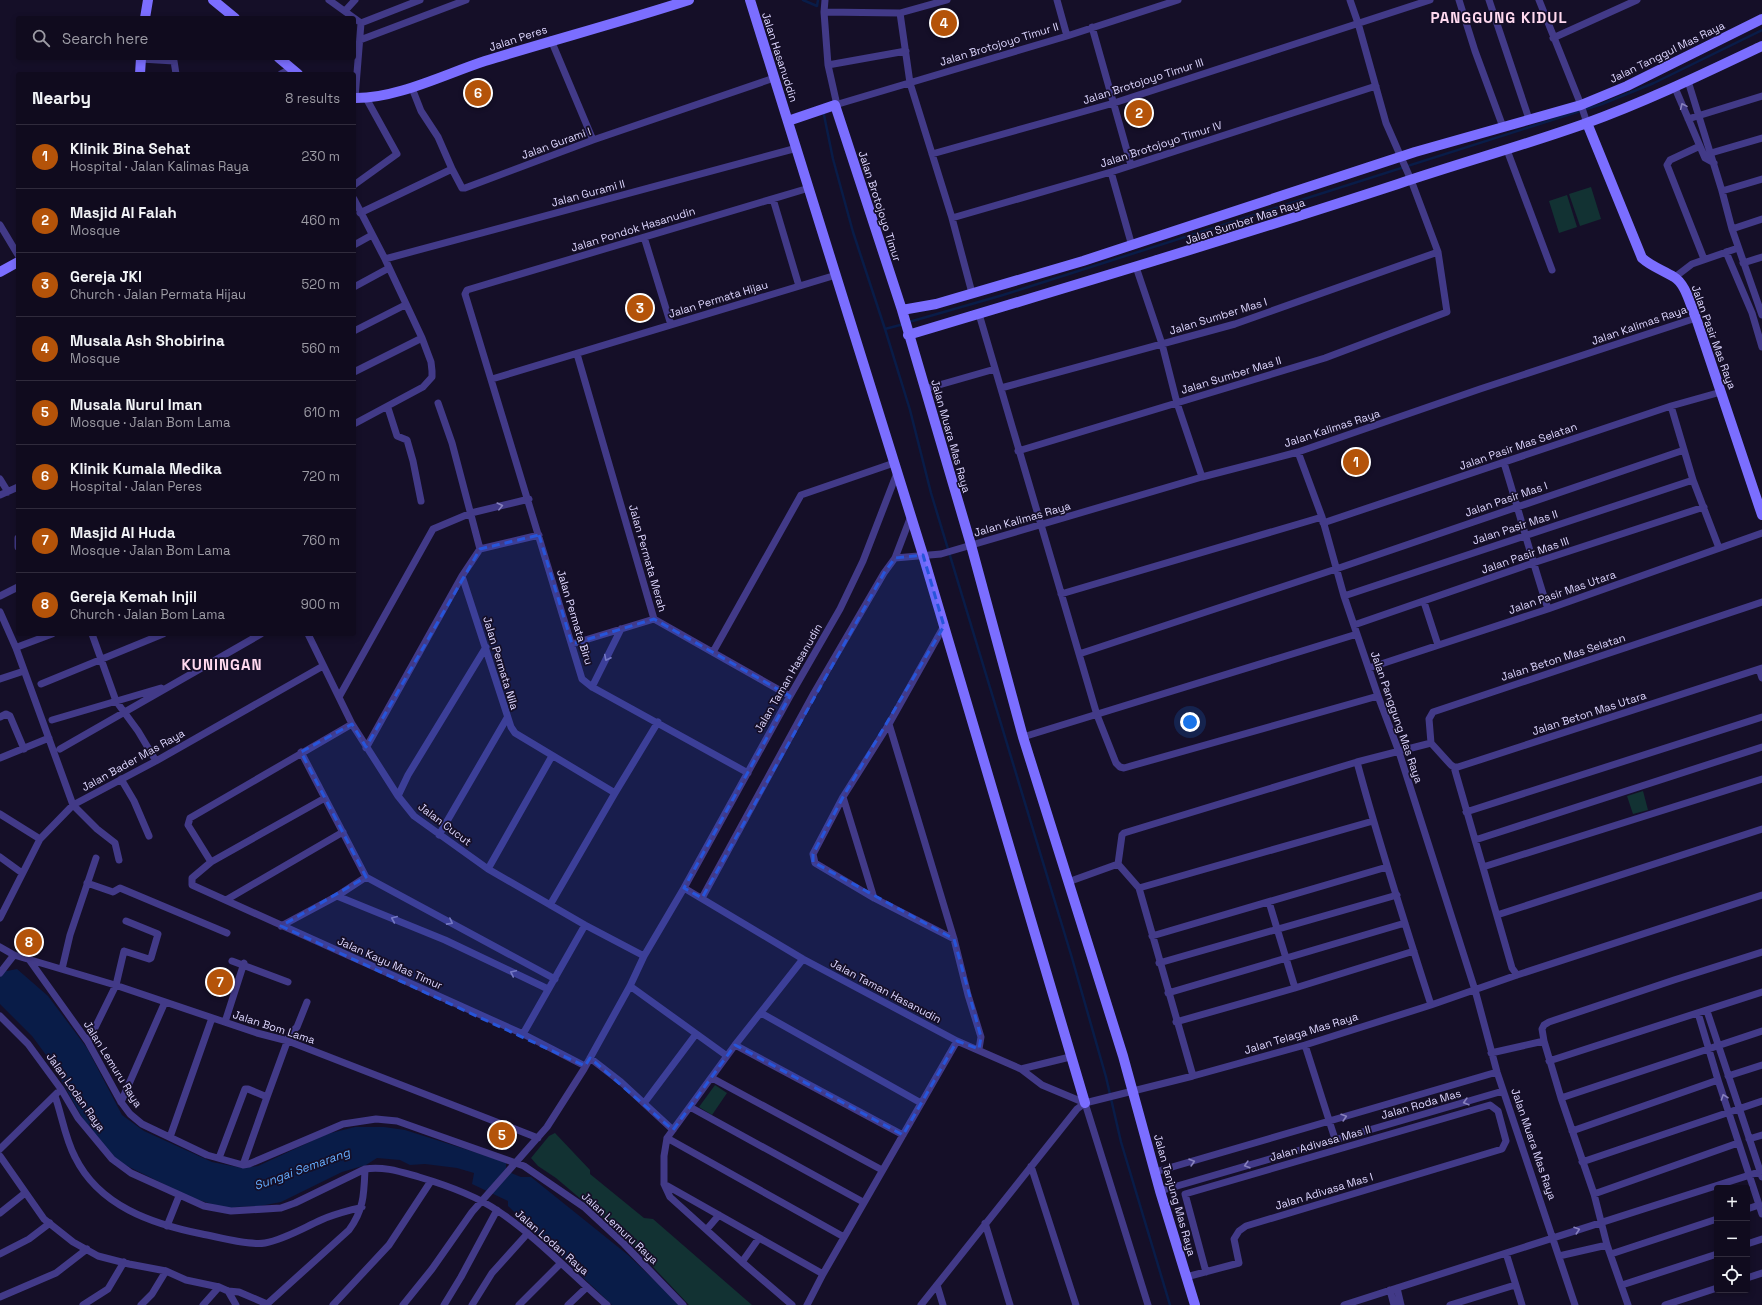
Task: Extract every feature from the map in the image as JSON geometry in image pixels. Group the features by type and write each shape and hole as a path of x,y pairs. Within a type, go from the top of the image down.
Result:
{"street":[{"path":"145,16 148,0"},
{"path":"213,0 233,16"},
{"path":"329,0 352,16"},
{"path":"345,11 355,0"},
{"path":"361,22 420,0"},
{"path":"360,40 466,0"},
{"name":"Jalan Peres","path":"356,98 366,98 412,88 454,71 551,40 623,21 689,0"},
{"name":"Jalan Hasanuddin","path":"750,0 897,473 924,555 1083,1105"},
{"path":"788,121 814,111 833,106 824,12 825,0"},
{"path":"824,12 900,13 947,0"},
{"path":"1057,0 1067,36"},
{"name":"Jalan Brotojoyo Timur II","path":"833,106 1067,36 1178,0"},
{"path":"1350,0 1358,23 1386,123 1402,158 1438,252"},
{"name":"Jalan Brotojoyo Timur III","path":"932,154 1114,102 1430,0"},
{"path":"1459,0 1475,51 1503,127"},
{"path":"1489,0 1530,119"},
{"path":"1539,0 1642,258 1650,265 1675,277 1684,268 1704,259 1738,248"},
{"path":"1553,38 1637,0"},
{"path":"900,13 910,83 952,218 972,293"},
{"path":"356,19 361,22"},
{"name":"Jalan Tanggul Mas Raya","path":"1581,105 1627,86 1762,19"},
{"path":"356,86 361,22"},
{"path":"1092,27 1131,166"},
{"path":"551,40 593,140"},
{"path":"1586,120 1675,88 1762,46"},
{"path":"828,65 906,51"},
{"path":"140,72 141,60"},
{"path":"158,60 174,62 176,72"},
{"path":"281,60 294,71"},
{"name":"Jalan Gurami I","path":"452,169 462,188 465,188 593,140 774,78"},
{"path":"1688,81 1743,263 1759,293 1761,313 1752,313"},
{"name":"Jalan Brotojoyo Timur IV","path":"952,218 1131,166 1376,86"},
{"path":"360,213 452,169 438,137 421,111 412,88"},
{"path":"1675,88 1705,158 1714,163"},
{"path":"1688,119 1762,96"},
{"path":"356,184 397,154 366,98"},
{"name":"Jalan Sumber Mas Raya","path":"902,312 936,304 1132,246 1402,158 1581,105"},
{"name":"Jalan Brotojoyo Timur","path":"833,106 908,334"},
{"name":"Jalan Sumber Mas Raya","path":"908,334 1260,229 1410,178 1507,150 1586,120"},
{"path":"1711,153 1762,138"},
{"path":"1700,146 1670,160 1667,165 1704,259"},
{"name":"Jalan Gurami II","path":"385,259 797,148"},
{"path":"1507,150 1552,270"},
{"path":"1111,172 1132,246"},
{"path":"1722,191 1762,179"},
{"name":"Jalan Pondok Hasanudin","path":"465,294 467,290 809,188"},
{"path":"773,199 799,286"},
{"path":"356,204 385,259 422,338 431,362 432,377 423,387 388,408 356,423"},
{"path":"1732,229 1762,219"},
{"path":"0,224 16,252"},
{"path":"356,244 372,235"},
{"path":"644,237 672,325"},
{"name":"Jalan Sumber Mas II","path":"1018,450 1325,358 1447,312 1438,252"},
{"name":"Jalan Sumber Mas I","path":"1000,388 1235,324 1438,252"},
{"path":"1726,252 1752,313 1762,347"},
{"path":"1743,263 1762,257"},
{"path":"0,272 16,263"},
{"path":"1136,267 1162,344 1177,403 1202,477"},
{"path":"356,286 389,268"},
{"name":"Jalan Permata Hijau","path":"492,379 836,275"},
{"name":"Jalan Pasir Mas Raya","path":"1675,277 1682,286 1696,318 1762,514"},
{"name":"Jalan Permata Biru","path":"465,294 529,499 582,679 592,687 658,722 748,773"},
{"path":"356,330 406,305"},
{"path":"979,314 1097,715 1116,762 1120,767 1124,768 1378,696"},
{"name":"Jalan Kalimas Raya","path":"895,558 941,554 1202,477 1298,452 1480,389 1696,318"},
{"name":"Jalan Muara Mas Raya","path":"908,334 971,545 1023,737 1068,882"},
{"path":"356,371 422,338"},
{"name":"Jalan Permata Merah","path":"577,354 654,619 790,696"},
{"path":"925,389 995,369"},
{"name":"Jalan Pasir Mas Selatan","path":"1061,594 1322,520 1504,463 1671,406 1721,392"},
{"path":"438,403 452,443 480,549"},
{"path":"1671,406 1694,480 1719,548"},
{"path":"388,408 397,436 407,440 421,501"},
{"name":"Jalan Pasir Mas I","path":"1079,654 1336,569 1684,450"},
{"name":"Jalan Panggung Mas Raya","path":"1298,452 1322,520 1344,596 1368,668 1399,752 1475,990"},
{"path":"713,652 801,495 894,463"},
{"path":"1504,463 1526,535 1532,563 1548,609"},
{"name":"Jalan Taman Hasanudin","path":"403,1305 432,1269 483,1199 538,1138 586,1066 630,986 644,956 684,888 840,609 863,561 897,473"},
{"path":"0,479 8,492"},
{"name":"Jalan Pasir Mas II","path":"1344,596 1694,480"},
{"path":"0,495 16,488"},
{"path":"339,697 434,529 471,513 529,499"},
{"name":"Jalan Pasir Mas III","path":"1354,625 1424,602 1532,563 1704,507"},
{"path":"702,898 814,693 884,574 895,558 911,516"},
{"name":"Jalan Pasir Mas Utara","path":"1368,668 1548,609 1762,533"},
{"path":"366,748 462,576 480,549 539,535"},
{"name":"Jalan Permata Nila","path":"462,576 486,647 507,718 515,733 615,793"},
{"path":"0,596 16,588"},
{"path":"1424,602 1438,645"},
{"name":"Jalan Beton Mas Selatan","path":"1431,743 1429,719 1433,712 1762,602"},
{"path":"0,612 50,738 73,805 97,829 115,843 119,860"},
{"path":"572,644 654,619"},
{"path":"944,626 889,724 844,797 813,854 813,860 815,863 874,898 954,939"},
{"path":"592,687 621,629"},
{"path":"1023,737 1357,634"},
{"path":"20,646 47,636"},
{"path":"93,636 116,701 138,731 156,761"},
{"path":"41,684 100,658 158,636"},
{"path":"60,749 257,636"},
{"name":"Jalan Cucut","path":"309,636 352,724 366,748 398,796 414,816 439,836 488,869 585,925 644,956"},
{"path":"398,796 408,775 486,647"},
{"name":"Jalan Bader Mas Raya","path":"0,918 40,839 73,805 156,761 323,666"},
{"path":"1761,668 1762,678"},
{"name":"Jalan Beton Mas Utara","path":"1454,767 1761,668"},
{"path":"0,678 24,671"},
{"path":"52,720 172,684"},
{"path":"0,717 6,714 10,716 24,749"},
{"path":"1466,812 1618,765 1762,717"},
{"path":"439,836 507,718"},
{"path":"550,905 658,722"},
{"path":"325,798 211,862 188,825 190,818 301,752 352,724"},
{"path":"889,724 954,939 968,995 981,1037 979,1049"},
{"path":"0,758 50,738"},
{"path":"1193,1076 1159,963 1139,888 1118,864 1122,835 1127,831 1357,762 1431,743 1454,767 1512,968 1517,975"},
{"path":"1475,840 1762,747"},
{"path":"301,752 366,877 555,979"},
{"path":"488,869 552,756"},
{"path":"1357,762 1387,867 1431,1005"},
{"path":"121,779 134,802 149,836"},
{"path":"1483,868 1762,779"},
{"path":"844,797 874,898"},
{"path":"0,814 40,839"},
{"path":"1139,888 1373,821"},
{"path":"1497,915 1762,829"},
{"path":"226,900 343,832"},
{"path":"0,857 22,873"},
{"path":"62,968 70,935 96,858"},
{"name":"Jalan Kayu Mas Timur","path":"211,862 192,878 192,885 523,1034 586,1066"},
{"path":"1068,882 1118,864"},
{"path":"1152,936 1387,867"},
{"path":"281,926 337,896 366,877"},
{"name":"Jalan Tanjung Mas Raya","path":"1068,882 1123,1056 1130,1093 1195,1305"},
{"path":"87,884 113,892 120,888 228,933"},
{"name":"Jalan Taman Hasanudin","path":"684,888 803,959 957,1041 979,1049 1021,1069 1042,1085 1083,1105"},
{"path":"1159,963 1397,895"},
{"name":"Jalan Telaga Mas Raya","path":"1083,1105 1305,1045 1431,1005 1517,975 1762,895"},
{"path":"337,896 445,940 548,989"},
{"path":"1269,902 1295,988"},
{"path":"88,1042 116,985 124,951 150,959 158,935 157,933 126,921"},
{"path":"1168,993 1405,923"},
{"path":"523,1034 585,925"},
{"name":"Jalan Bom Lama","path":"0,947 14,954 116,985 257,1033 288,1041 538,1138"},
{"path":"1176,1022 1295,988 1414,951"},
{"path":"1628,1305 1607,1245 1594,1194 1560,1098 1542,1029 1544,1025 1549,1022 1762,952"},
{"path":"0,973 14,954"},
{"name":"Jalan Lemuru Raya","path":"28,958 88,1042 121,1102 130,1114 142,1124 207,1155 243,1165 249,1164 343,1124 376,1120 397,1121 514,1164 524,1166 584,1207 624,1244 683,1305"},
{"path":"792,1305 670,1197 664,1184 664,1156 667,1138 735,1045 803,959"},
{"path":"232,961 244,964 288,982"},
{"path":"225,1022 244,964"},
{"path":"630,986 727,1056"},
{"name":"Jalan Muara Mas Raya","path":"1475,990 1496,1072 1504,1091 1575,1305"},
{"path":"1550,1061 1762,992"},
{"path":"121,1102 165,1002"},
{"path":"243,1165 290,1034 297,1027 307,1002"},
{"path":"1344,1305 1761,1173 1717,1046 1707,1011"},
{"path":"761,1012 922,1103"},
{"path":"1698,1014 1738,1143 1762,1214"},
{"name":"Jalan Lodan Raya","path":"0,1016 28,1044 61,1089 78,1118 112,1159 131,1173 179,1196 204,1206 231,1211 274,1209 295,1203 365,1169 376,1167 390,1169 483,1199 528,1233 606,1305"},
{"path":"170,1137 212,1018"},
{"path":"1560,1098 1762,1031"},
{"path":"645,1102 696,1034"},
{"path":"807,1305 863,1202 957,1041"},
{"path":"1491,1053 1544,1041"},
{"path":"735,1045 903,1135"},
{"path":"1305,1045 1335,1139"},
{"path":"1021,1069 1070,1057"},
{"path":"590,1058 645,1102 673,1130"},
{"path":"1728,1076 1762,1065"},
{"name":"Jalan Roda Mas","path":"1155,1172 1496,1072"},
{"path":"712,1078 882,1170"},
{"path":"1572,1131 1718,1080"},
{"path":"0,1149 61,1089"},
{"path":"219,1158 245,1089 267,1097"},
{"name":"Jalan Roda Mas","path":"1160,1191 1504,1091"},
{"path":"55,1096 74,1156 90,1181 113,1202 159,1224 256,1244 282,1238 334,1215 362,1207"},
{"path":"1582,1162 1762,1101"},
{"path":"921,1305 1031,1166 1083,1105 1148,1305"},
{"name":"Jalan Adivasa Mas II","path":"1206,1272 1185,1194 1490,1105 1496,1108 1500,1116 1506,1141 1502,1149"},
{"path":"690,1107 863,1202"},
{"path":"1749,1139 1762,1135"},
{"path":"667,1138 844,1238"},
{"path":"1594,1194 1738,1143"},
{"name":"Jalan Adivasa Mas I","path":"1186,1277 1239,1263 1234,1239 1239,1231 1246,1226 1502,1149"},
{"path":"0,1156 44,1219 73,1242 98,1256 166,1271 186,1280 219,1287 228,1292 238,1292 266,1304 340,1239 356,1220 362,1207 365,1169"},
{"path":"1031,1166 1076,1305"},
{"path":"333,1305 389,1245 409,1217 431,1181"},
{"path":"664,1184 823,1274"},
{"path":"0,1213 26,1193"},
{"path":"167,1226 179,1196"},
{"path":"1750,1208 1759,1205"},
{"path":"444,1305 461,1277 497,1210"},
{"path":"707,1229 719,1215"},
{"path":"1611,1254 1714,1220"},
{"path":"0,1254 29,1240 50,1223"},
{"path":"985,1223 1010,1305"},
{"path":"472,1305 492,1273 528,1233"},
{"path":"742,1262 759,1238"},
{"path":"1750,1243 1762,1239"},
{"path":"1559,1256 1607,1245"},
{"path":"0,1297 56,1272 86,1249"},
{"path":"1506,1254 1522,1305"},
{"path":"1622,1285 1714,1255"},
{"path":"83,1305 108,1289 124,1262"},
{"path":"519,1305 560,1264"},
{"path":"141,1305 152,1294 166,1271"},
{"path":"1750,1277 1762,1272"},
{"path":"937,1285 943,1305"},
{"path":"1450,1305 1516,1285"},
{"path":"203,1305 219,1287"},
{"path":"568,1305 587,1288"},
{"path":"1393,1289 1394,1305"},
{"path":"1393,1289 1401,1305"},
{"path":"1665,1305 1714,1289"},
{"path":"228,1292 236,1305"}],"highlighted area":[{"path":"539,535 572,644 654,619 790,696 684,888 702,898 884,573 895,558 923,555 944,626 843,797 813,854 813,862 954,939 981,1037 979,1049 957,1041 903,1135 735,1045 673,1130 590,1058 585,1066 281,926 366,877 301,752 352,724 366,747 480,549"}],"green space":[{"path":"1591,187 1601,219 1580,226 1569,194"},
{"path":"1567,195 1577,227 1559,233 1549,201"},
{"path":"1643,791 1648,810 1633,814 1627,796"},
{"path":"715,1085 727,1093 712,1115 699,1107"},
{"path":"555,1133 590,1170 590,1174 644,1218 653,1219 752,1305 689,1305 621,1233 556,1178 538,1166 531,1158 549,1136"}],"water":[{"name":"Sungai Semarang","path":"0,967 7,971 17,969 48,996 87,1048 122,1115 144,1131 212,1162 242,1168 258,1166 327,1134 355,1127 384,1127 405,1130 506,1162 506,1171 521,1177 531,1177 628,1255 680,1305 612,1305 508,1206 508,1201 472,1184 474,1173 457,1168 425,1164 410,1165 400,1160 377,1158 366,1165 342,1172 281,1202 260,1206 235,1207 231,1210 192,1198 115,1160 91,1133 49,1059 32,1036 0,1004"}],"waterway":[{"path":"803,0 817,6 818,0"},
{"path":"909,322 1003,295 1602,104 1654,83 1762,30"},
{"path":"824,115 833,159 853,232 910,410 931,493 1072,958 1106,1077 1121,1142 1170,1305"},
{"path":"885,329 904,324"}],"place":[{"name":"Musala Ash Shobirina","path":"944,23"},
{"name":"Klinik Kumala Medika","path":"478,93"},
{"name":"Masjid Al Falah","path":"1139,113"},
{"name":"Gereja JKI","path":"640,308"},
{"name":"Klinik Bina Sehat","path":"1356,462"},
{"name":"Gereja Kemah Injil","path":"29,942"},
{"name":"Masjid Al Huda","path":"220,982"},
{"name":"Musala Nurul Iman","path":"502,1135"}],"district":[{"name":"PANGGUNG KIDUL","path":"1499,17"},
{"name":"KUNINGAN","path":"222,664"}]}
